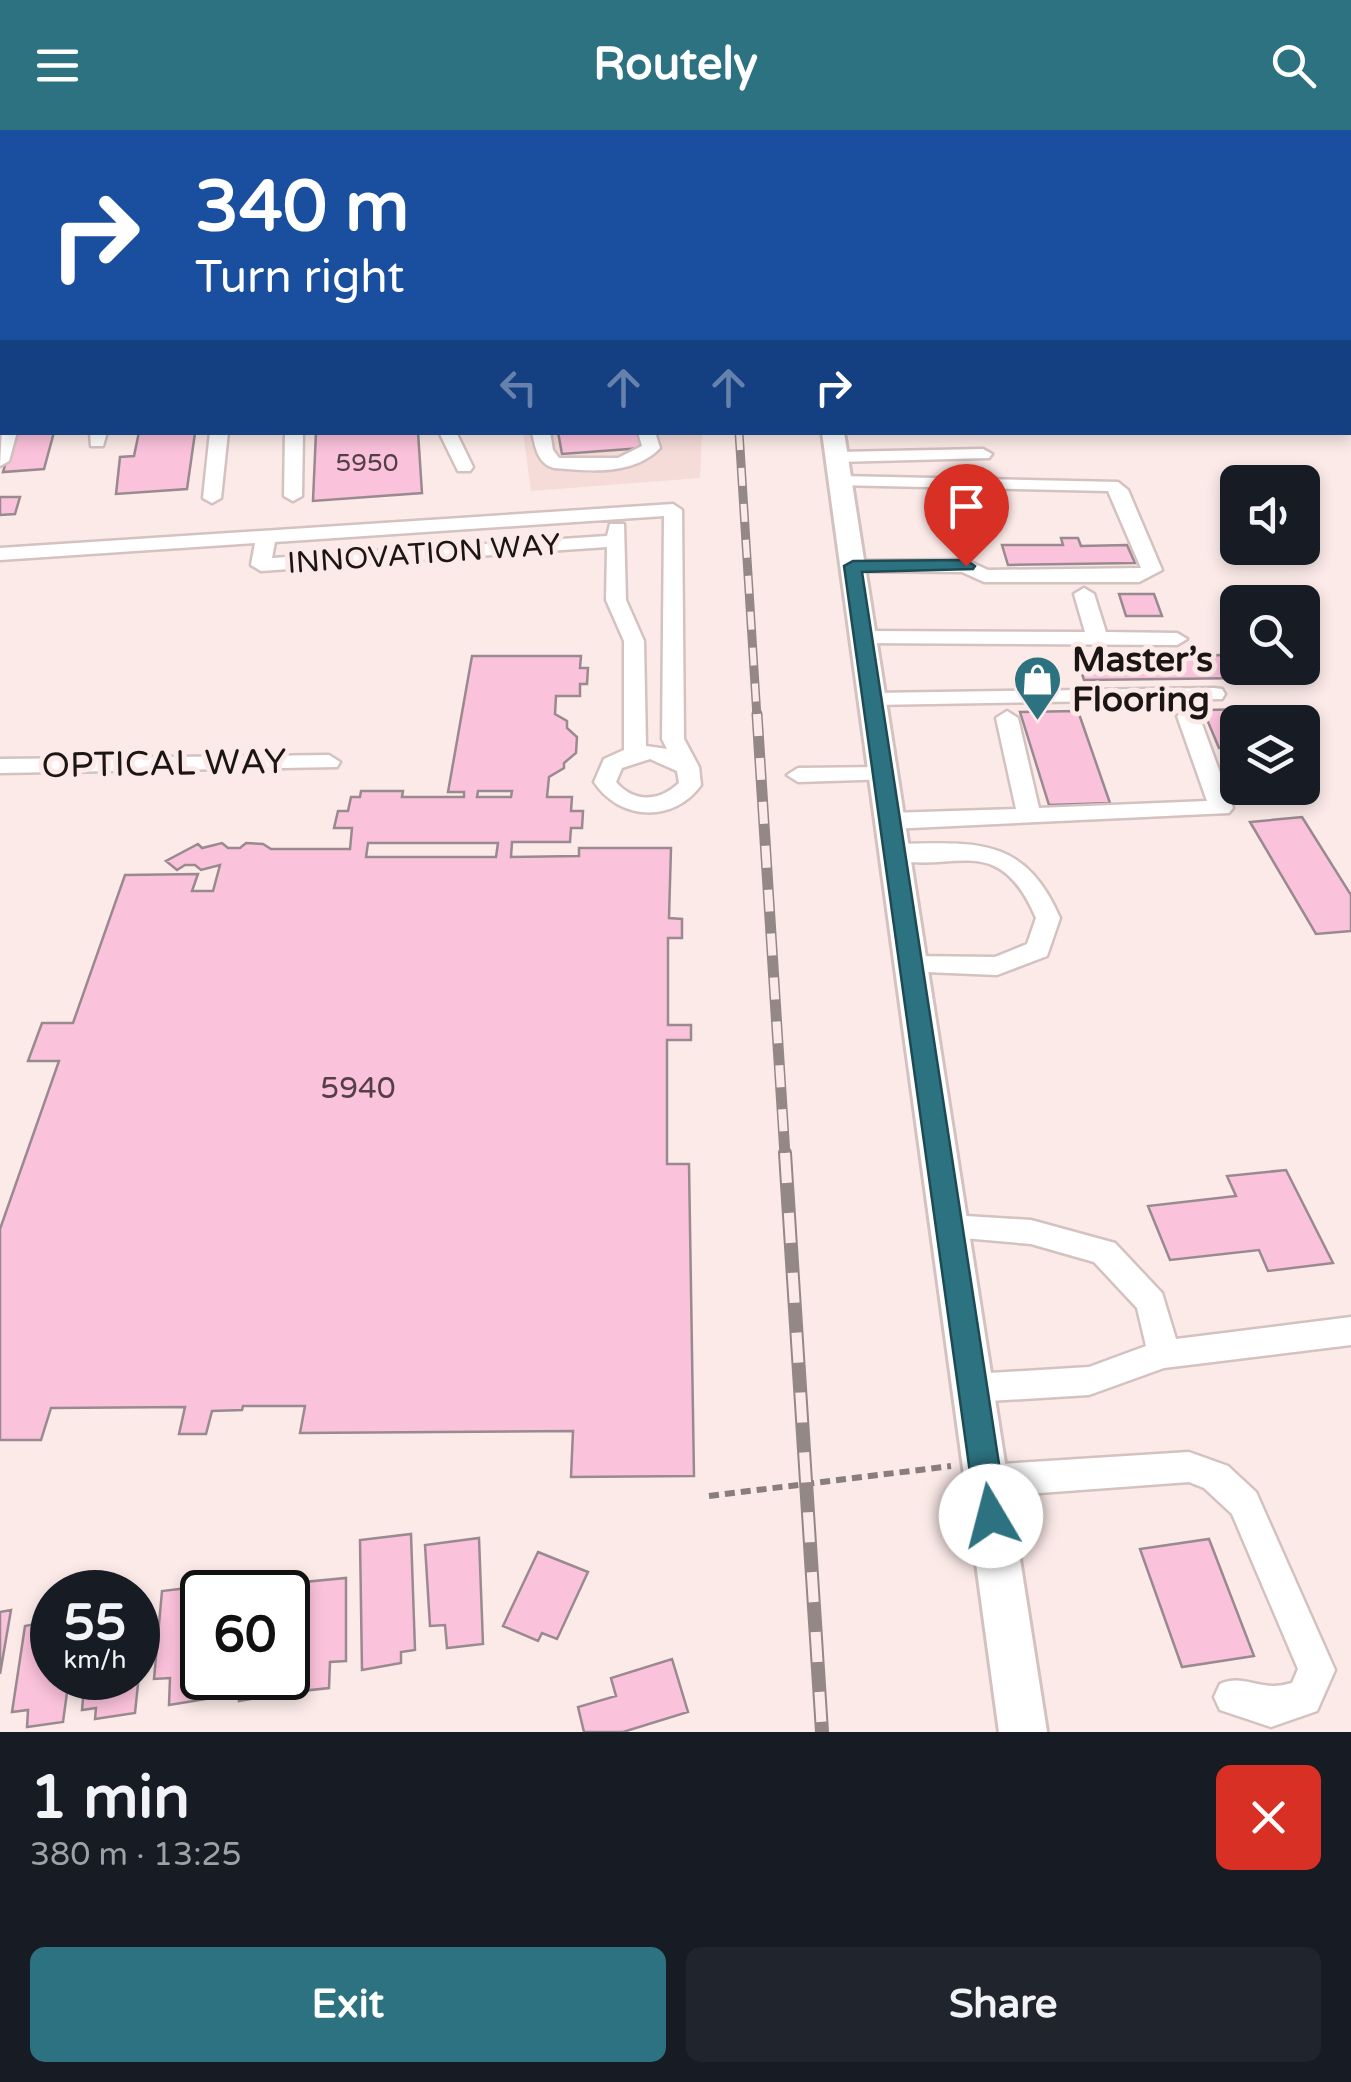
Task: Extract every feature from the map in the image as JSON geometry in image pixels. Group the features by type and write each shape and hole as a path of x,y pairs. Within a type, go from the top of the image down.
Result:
{"main road":[{"path":"836,457 1022,1732"}],"street":[{"path":"0,461 8,435"},
{"path":"212,498 219,435"},
{"path":"294,435 294,496"},
{"path":"448,435 464,467"},
{"path":"541,435 544,452 554,464 582,464 641,457 650,448 647,435"},
{"path":"836,457 983,454"},
{"path":"836,457 1112,486 1119,490 1152,570 1140,576 984,576 966,566 853,566"},
{"name":"INNOVATION WAY","path":"0,554 673,510 673,739 696,773"},
{"path":"618,513 616,600 634,641 635,753"},
{"name":"INNOVATION WAY","path":"266,536 260,565 617,541"},
{"path":"1084,594 1097,638"},
{"path":"863,636 1177,639"},
{"path":"872,700 1214,694"},
{"path":"893,836 1030,816 1221,808 1188,716"},
{"path":"1007,718 1030,816"},
{"path":"635,753 661,753 696,773 674,800 656,805 626,802 610,791 605,776 612,764 635,753"},
{"name":"OPTICAL WAY","path":"0,766 328,762"},
{"path":"798,775 884,774"},
{"path":"893,836 977,852 1006,862 1030,882 1048,918 1038,950 997,966 911,965"},
{"path":"950,1228 1031,1232 1104,1252 1150,1302 1164,1354"},
{"path":"972,1388 1089,1380 1164,1354 1351,1331"},
{"path":"985,1472 1189,1467 1216,1477 1244,1503 1317,1670 1304,1698 1271,1708 1233,1697"}],"path":[{"path":"710,1496 985,1472"}],"shaded area":[{"path":"523,435 702,435 700,478 531,491"}],"building":[{"path":"14,435 53,435 44,469 3,472"},
{"path":"138,435 195,435 187,489 116,494 120,457 134,456"},
{"path":"316,435 418,435 422,493 313,501"},
{"path":"559,435 639,435 642,448 562,454"},
{"path":"0,497 20,497 15,514 0,515"},
{"path":"1061,538 1078,538 1081,546 1127,545 1135,563 1008,565 1002,545 1063,545"},
{"path":"1119,594 1154,594 1162,616 1126,616"},
{"path":"1220,655 1220,678 1084,680 1076,656"},
{"path":"472,656 581,656 580,668 588,668 587,684 580,684 580,696 556,696 555,714 567,721 567,728 577,737 576,753 564,763 564,768 549,777 547,797 572,797 571,811 583,811 582,828 571,828 570,842 512,842 511,857 579,856 579,848 671,848 669,918 682,919 682,938 668,938 668,1025 691,1025 691,1040 667,1040 667,1164 689,1164 694,1476 571,1477 573,1431 300,1433 305,1406 243,1406 242,1410 212,1411 206,1434 179,1434 185,1407 51,1408 41,1440 0,1440 0,1229 59,1061 28,1061 42,1023 73,1023 125,875 198,874 192,891 213,891 220,865 201,870 185,865 177,870 166,861 198,844 202,848 222,843 228,848 240,848 246,843 271,849 350,849 352,828 334,828 338,811 348,811 351,797 360,797 361,791 403,791 402,797 464,797 464,792 448,792","holes":["478,791 512,791 511,797 477,797","368,843 498,843 496,857 366,857"]},
{"path":"1203,710 1220,710 1220,748 1219,748"},
{"path":"1078,711 1110,803 1049,805 1020,712"},
{"path":"1302,817 1351,895 1351,931 1316,934 1250,822"},
{"path":"1286,1170 1333,1263 1268,1271 1259,1250 1170,1260 1148,1206 1236,1196 1227,1176"},
{"path":"411,1534 415,1650 401,1652 401,1663 362,1670 360,1540"},
{"path":"479,1538 483,1644 447,1648 445,1625 430,1626 425,1545"},
{"path":"1209,1539 1254,1656 1182,1667 1140,1549"},
{"path":"538,1552 588,1572 557,1639 542,1633 538,1641 503,1626"},
{"path":"346,1578 346,1661 330,1662 329,1688 310,1690 310,1581"},
{"path":"180,1589 180,1700 200,1700 169,1705 170,1678 160,1679 162,1591"},
{"path":"11,1610 0,1674 0,1612"},
{"path":"30,1625 30,1700 66,1700 63,1722 27,1727 28,1710 12,1712 25,1626"},
{"path":"672,1659 688,1712 623,1732 584,1732 578,1707 616,1696 611,1678"},
{"path":"83,1700 136,1700 135,1713 95,1719 96,1708 82,1710"}],"railway":[{"path":"739,435 757,717"},
{"path":"757,714 785,1155"},
{"path":"785,1153 822,1732"}],"place":[{"name":"Master’s Flooring","path":"1037,722"}],"route":[{"path":"966,566 853,566 991,1516"}]}
